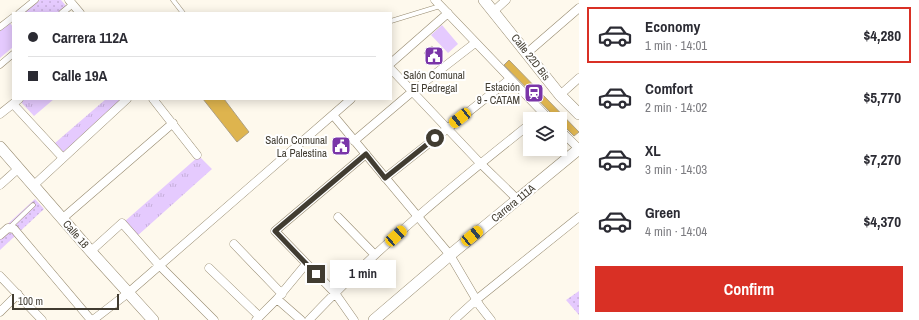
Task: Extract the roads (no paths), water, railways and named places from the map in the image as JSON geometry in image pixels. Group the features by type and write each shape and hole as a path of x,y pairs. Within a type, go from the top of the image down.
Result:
{"street":[{"path":"19,12 35,0"},
{"name":"Calle 22D Bis","path":"484,0 528,53 560,95 579,114"},
{"path":"494,11 506,0"},
{"path":"63,12 71,2 79,12"},
{"path":"438,3 542,112"},
{"path":"528,53 579,8"},
{"path":"392,62 448,12"},
{"path":"0,27 12,18"},
{"path":"354,140 413,91 475,43"},
{"path":"0,65 12,55"},
{"path":"392,70 517,200"},
{"path":"560,95 579,78"},
{"path":"385,178 510,80"},
{"path":"34,185 126,100"},
{"path":"153,100 197,155"},
{"path":"0,235 10,227 14,229 92,320 105,317 128,293 159,265 350,100"},
{"path":"0,114 16,101 63,158"},
{"path":"333,115 450,255 476,300 491,320"},
{"path":"63,218 172,123"},
{"path":"309,320 335,293 417,216 480,163 523,129"},
{"path":"567,137 579,149"},
{"name":"Calle 18","path":"0,147 153,320"},
{"name":"Carrera 111A","path":"374,320 450,255 579,149"},
{"path":"354,320 335,293 275,231 366,154"},
{"path":"0,185 19,168"},
{"path":"338,217 375,255"},
{"path":"454,320 476,300 579,218"},
{"path":"91,250 122,223 159,265 214,320"},
{"path":"234,244 301,320"},
{"path":"209,268 257,318 279,296 306,264"},
{"path":"0,276 42,320"},
{"path":"0,312 18,294"}],"lane":[{"path":"173,0 182,12"},
{"path":"392,22 438,3"},
{"path":"10,227 33,205"}],"place":[{"name":"Salón Comunal El Pedregal","path":"434,56"},
{"name":"Estación 9 - CATAM","path":"534,93"},
{"name":"Salón Comunal La Palestina","path":"341,146"}]}
